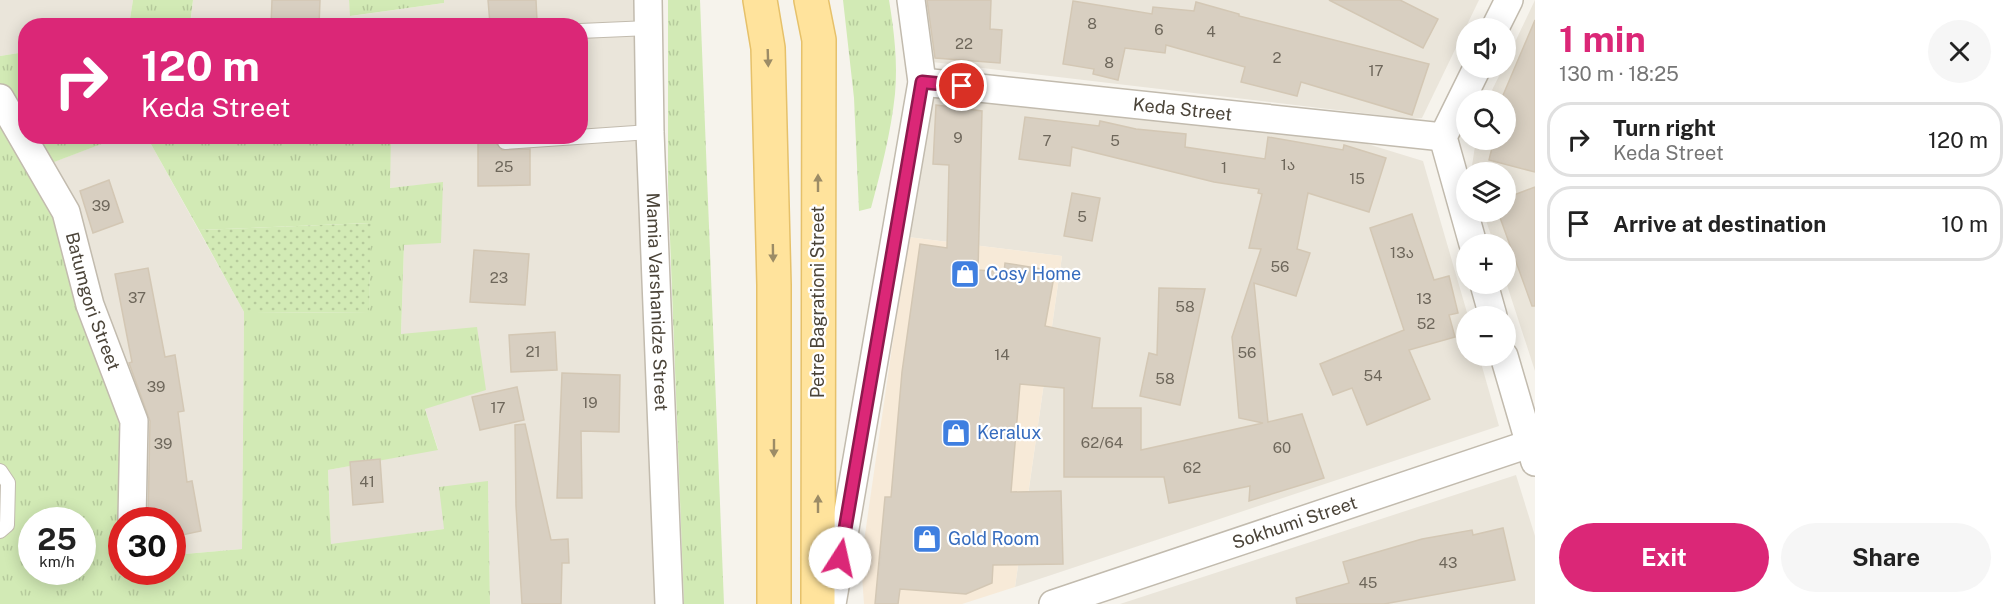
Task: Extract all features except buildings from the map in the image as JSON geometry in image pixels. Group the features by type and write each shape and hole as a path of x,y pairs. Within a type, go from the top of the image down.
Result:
{"main road":[{"path":"760,0 768,48 774,285 774,604"},
{"name":"Petre Bagrationi Street","path":"811,0 819,40 818,604"}],"street":[{"name":"Mamia Varshanidze Street","path":"648,0 650,132 669,604"},
{"path":"832,604 922,82 911,0"},
{"path":"1500,18 1509,0"},
{"path":"1470,234 1443,137 1472,78"},
{"name":"Keda Street","path":"922,82 1443,137"},
{"name":"Batumgori Street","path":"0,98 18,129"},
{"name":"Batumgori Street","path":"27,144 66,212 90,305 134,421 132,507"},
{"path":"1507,366 1533,449"},
{"name":"Sokhumi Street","path":"1053,604 1533,449"}],"lane":[{"path":"588,31 649,28"},
{"path":"588,136 650,132"},
{"path":"0,471 8,483 7,525 0,531"}],"shaded area":[{"path":"0,0 133,0 130,18 18,18 18,53 0,56"},
{"path":"193,0 349,0 351,16 444,3 444,0 648,0 669,604 490,604 488,482 444,529 331,545 328,470 438,449 401,335 404,244 443,183 389,188 391,144 588,144 588,18 191,18"},
{"path":"916,0 1479,0 1470,18 1456,18 1456,48 1422,118 1412,119 924,61"},
{"path":"1535,0 1535,371 1516,313 1516,306 1514,306 1510,294 1516,294 1516,234 1491,234 1486,222 1516,222 1516,162 1473,162 1474,150 1516,150 1516,90 1492,90 1498,78 1516,78 1516,40"},
{"path":"926,97 1181,118 1361,142 1423,161 1456,275 1456,294 1462,294 1465,306 1456,306 1456,366 1482,366 1499,426 1015,587 1062,256 908,237"},
{"path":"101,144 151,144 244,312 242,549 186,554 186,507 129,507 40,167"},
{"path":"908,237 1062,256 1015,587 962,604 864,604 861,562"},
{"path":"1516,475 1535,536 1535,604 1120,604"}],"green space":[{"path":"133,0 193,0 191,18 130,18"},
{"path":"349,0 444,0 444,3 350,16"},
{"path":"668,0 700,0 724,604 684,604 668,186"},
{"path":"843,0 889,0 895,47 895,94 885,151 871,208 859,211 854,98"},
{"path":"18,53 18,144 102,144 41,167 134,421 124,507 108,507 108,585 186,585 186,554 242,549 244,312 369,313 370,223 199,230 151,144 391,144 390,188 443,182 441,243 404,245 401,334 477,327 486,390 425,409 438,450 328,470 331,544 444,529 439,487 488,481 490,604 0,604 0,56"},
{"path":"371,223 369,313 244,312 199,230"}],"place":[{"name":"Cosy Home","path":"965,274"},
{"name":"Keralux","path":"956,433"},
{"name":"Gold Room","path":"927,539"}],"route":[{"path":"840,558 922,82 962,86"}]}
